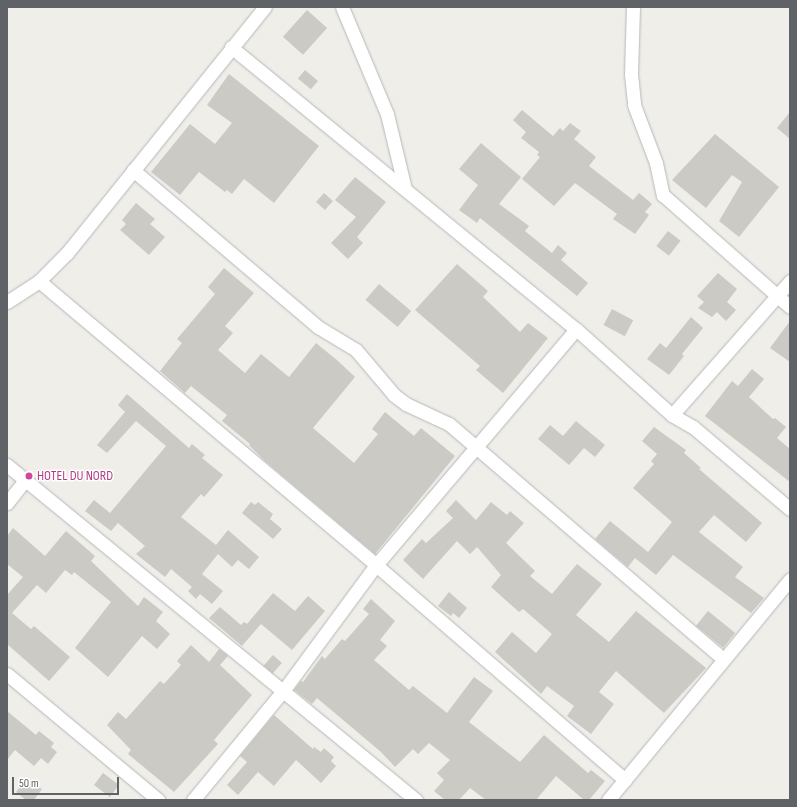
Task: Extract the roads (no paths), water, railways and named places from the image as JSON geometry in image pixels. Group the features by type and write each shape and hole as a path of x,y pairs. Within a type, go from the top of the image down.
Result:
{"street":[{"path":"7,302 39,281 67,253 231,47 265,7"},
{"path":"342,7 386,114 405,189"},
{"path":"632,7 631,74 634,105 656,163 663,195 695,220 790,307"},
{"path":"231,47 576,329 672,415 693,427 790,509"},
{"path":"133,170 318,327 356,350 394,395 406,404 449,424 723,659"},
{"path":"39,281 376,565 625,780"},
{"path":"672,415 790,281"},
{"path":"193,800 283,690 376,565 576,329"},
{"path":"7,465 416,800"},
{"path":"7,503 26,480"},
{"path":"608,800 790,579"},
{"path":"7,674 158,800"}],"place":[{"name":"HOTEL DU NORD","path":"29,476"}]}
